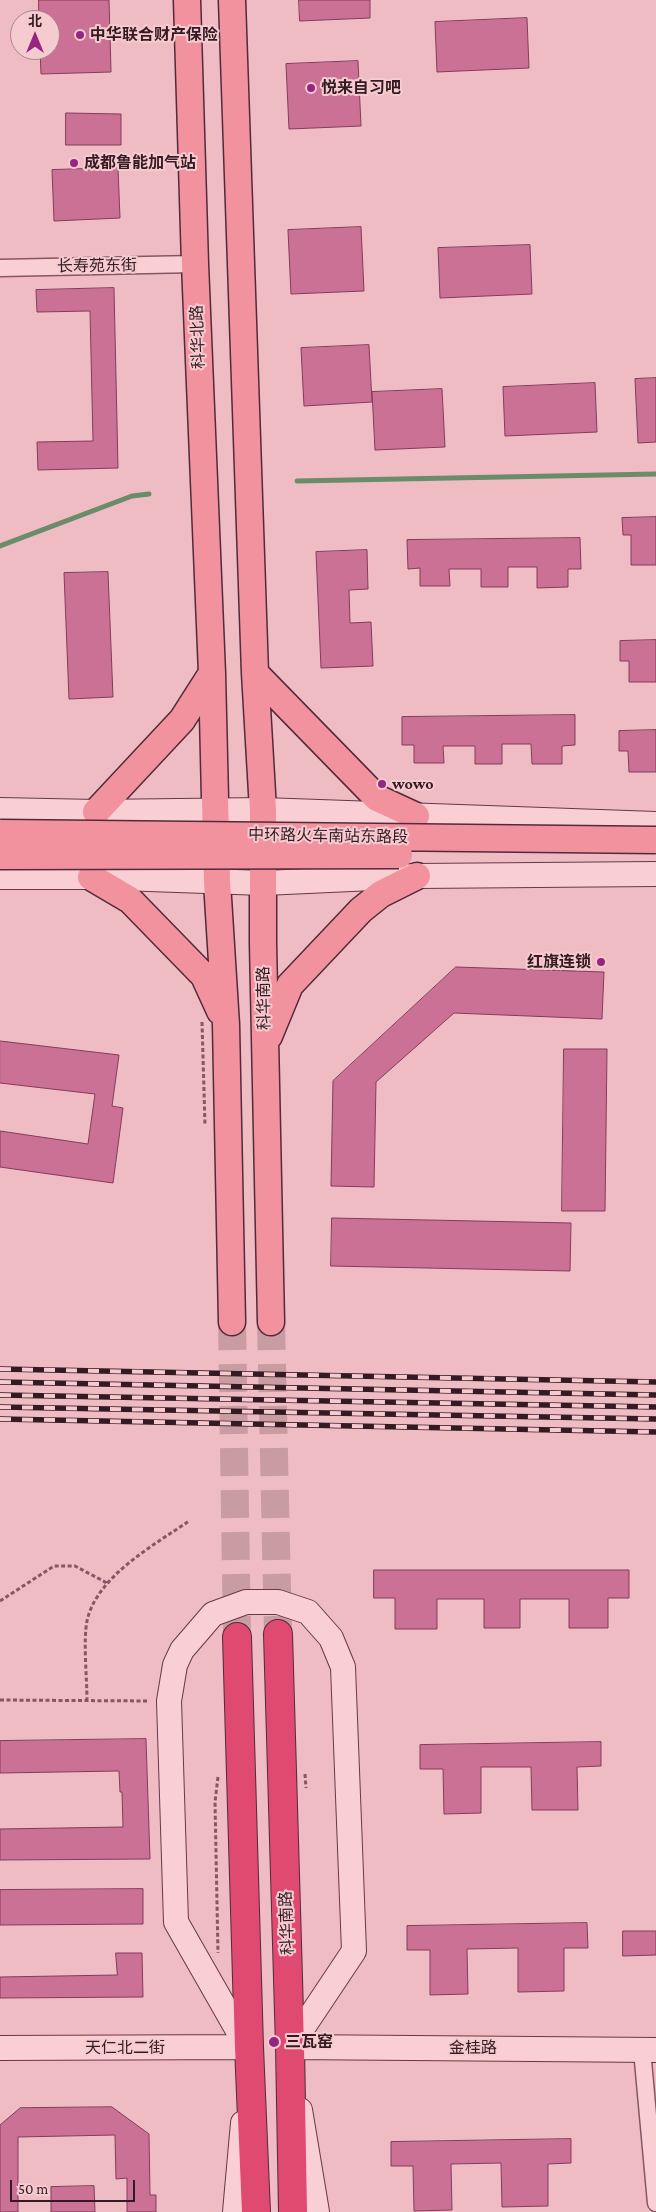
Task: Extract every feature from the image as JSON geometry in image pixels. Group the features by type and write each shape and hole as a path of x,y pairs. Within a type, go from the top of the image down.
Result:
{"highway":[{"name":"科华南路","path":"278,1634 293,2212"},
{"path":"238,1637 249,2047 256,2212"}],"main road":[{"name":"科华北路","path":"187,0 195,264 212,673"},
{"path":"232,0 255,673 377,798 416,816"},
{"path":"212,673 218,882 226,1025 232,1322"},
{"path":"96,812 182,720 212,673"},
{"name":"科华南路","path":"255,673 263,810 265,1046 271,1322"},
{"name":"中环路火车南站东路段","path":"0,833 656,840"},
{"name":"中环路火车南站东路段","path":"0,856 564,854 656,857"},
{"path":"265,1046 290,985 361,910 382,894 417,876"},
{"path":"91,877 130,900 204,976 226,1025"}],"street":[{"name":"长寿苑东街","path":"0,268 195,264"},
{"path":"0,810 96,812 263,810 656,824"},
{"path":"0,877 91,877 264,883 417,876 656,874"},
{"path":"235,2212 249,2047 176,1922 169,1701 175,1665 182,1650 213,1614 246,1602 278,1602 308,1612 330,1638 343,1667 354,1951 290,2047 316,2212"},
{"name":"天仁北二街","path":"0,2048 249,2047"},
{"name":"金桂路","path":"290,2047 649,2050"},
{"path":"649,2050 656,2203"}],"path":[{"path":"87,1701 87,1622 91,1607 107,1583 130,1562 189,1521"},
{"path":"0,1601 54,1566 75,1566 107,1583"},
{"path":"0,1700 169,1701"}],"building":[{"name":"中华联合财产保险","path":"39,0 109,0 111,72 41,74 40,60 60,60 60,10 39,10"},
{"path":"299,0 370,0 370,18 300,21"},
{"path":"527,18 529,68 437,72 435,22"},
{"path":"358,61 361,126 289,129 286,64"},
{"path":"66,113 121,114 121,145 66,145"},
{"path":"118,168 120,218 54,221 52,170"},
{"path":"361,227 364,291 291,294 288,230"},
{"path":"530,245 532,294 440,298 438,248"},
{"path":"114,288 118,468 38,470 37,442 93,441 90,311 37,312 36,290"},
{"path":"369,345 372,402 304,406 301,348"},
{"path":"656,378 656,442 638,443 635,379"},
{"path":"595,383 597,432 505,436 503,387"},
{"path":"442,389 445,447 375,450 372,392"},
{"path":"656,517 656,565 631,565 631,535 623,535 622,518"},
{"path":"580,538 581,569 568,569 568,587 537,588 537,567 508,567 508,587 481,587 481,569 449,569 450,586 420,586 420,568 408,569 407,540"},
{"path":"367,550 368,589 349,590 350,623 371,622 373,666 321,668 316,552"},
{"path":"108,572 113,697 69,699 64,573"},
{"path":"656,640 656,682 629,682 629,661 620,661 620,641"},
{"path":"575,715 575,745 562,746 562,764 532,764 531,744 502,744 502,764 475,764 475,746 443,746 444,763 414,763 414,745 402,745 402,717"},
{"path":"656,730 656,772 629,772 628,751 619,751 619,731"},
{"path":"456,967 604,972 602,1019 454,1013 376,1082 374,1187 331,1186 333,1081"},
{"path":"0,1041 119,1055 112,1106 123,1108 113,1183 0,1167 0,1131 88,1144 95,1094 0,1083"},
{"path":"564,1049 607,1049 605,1211 562,1211"},
{"path":"332,1218 571,1223 570,1271 331,1266"},
{"path":"374,1570 629,1570 629,1598 608,1598 608,1628 569,1628 569,1599 520,1599 520,1628 484,1628 484,1599 437,1599 437,1629 395,1629 395,1598 374,1598"},
{"path":"146,1739 150,1859 0,1860 0,1829 123,1827 119,1771 0,1773 0,1741"},
{"path":"601,1742 601,1766 577,1767 578,1810 532,1810 531,1767 481,1767 481,1813 444,1814 443,1769 420,1769 420,1745"},
{"path":"143,1889 143,1924 0,1925 0,1890"},
{"path":"587,1923 588,1948 564,1948 564,1991 518,1992 518,1948 467,1949 468,1994 430,1995 430,1950 407,1950 407,1926"},
{"path":"623,1931 656,1931 656,1955 623,1956"},
{"path":"116,1953 142,1953 143,1997 0,1998 0,1977 117,1975"},
{"path":"112,2107 149,2134 150,2195 156,2195 156,2212 127,2212 127,2178 116,2179 115,2135 18,2137 18,2212 0,2212 0,2125 20,2108"},
{"path":"571,2139 571,2163 548,2164 548,2206 502,2207 501,2163 451,2164 452,2210 414,2211 413,2166 391,2166 391,2142"},
{"path":"94,2186 95,2212 51,2212 51,2187"}],"waterway":[{"path":"297,481 656,474"},
{"path":"0,546 132,496 149,494"}],"tunnel":[{"path":"232,1322 237,1637"},
{"path":"271,1322 278,1634"}],"railway":[{"path":"0,1369 656,1382"},
{"path":"0,1382 656,1395"},
{"path":"0,1395 656,1407"},
{"path":"0,1407 656,1419"},
{"path":"0,1419 656,1432"}],"place":[{"name":"中华联合财产保险","path":"80,35"},
{"name":"悦来自习吧","path":"311,88"},
{"name":"成都鲁能加气站","path":"74,163"},
{"name":"wowo","path":"382,784"},
{"name":"红旗连锁","path":"601,962"},
{"name":"三瓦窑","path":"274,2042"}]}
